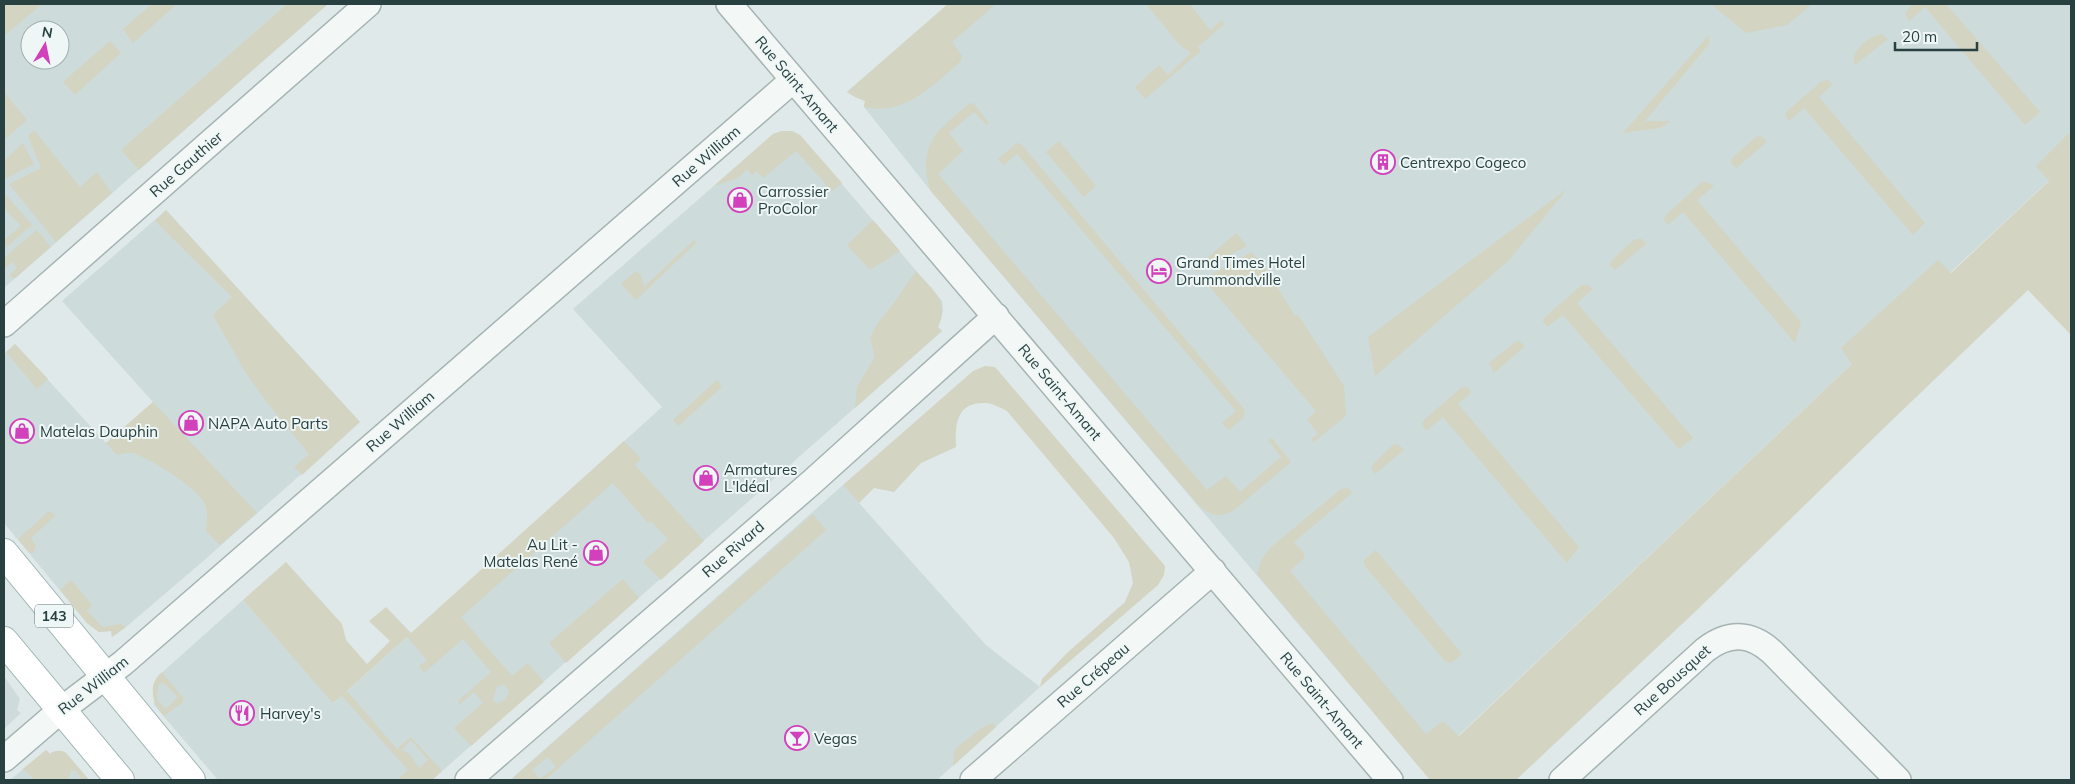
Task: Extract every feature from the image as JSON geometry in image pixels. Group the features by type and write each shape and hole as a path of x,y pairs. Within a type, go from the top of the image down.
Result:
{"main road":[{"name":"143","path":"4,553 105,678 191,780"},
{"path":"4,641 120,780"}],"street":[{"name":"Rue Gauthier","path":"4,324 368,4"},
{"name":"Rue Saint-Amant","path":"730,4 1390,780"},
{"name":"Rue William","path":"4,759 61,710 105,678 794,80"},
{"name":"Rue Rivard","path":"468,780 812,482 996,316"},
{"name":"Rue Crépeau","path":"973,780 1213,571"},
{"name":"Rue Bousquet","path":"1562,780 1705,650 1727,638 1745,636 1764,645 1772,652 1898,780"}],"shaded area":[{"path":"4,4 328,4 4,288"},
{"path":"948,4 2071,4 2071,160 1422,770 930,190 864,107 865,101 847,92"},
{"path":"782,131 792,131 800,135 942,301 943,310 938,327 942,331 432,780 218,780 154,705 153,686 157,677 243,600 334,703 662,407 573,309 773,134"},
{"path":"166,210 360,422 201,563 112,637 111,631 99,632 87,623 4,523 4,354 15,344 106,443 153,402 62,301"},
{"path":"843,485 986,645 1040,687 937,780 510,780"},
{"path":"4,676 20,699 17,710 21,713 4,729"},
{"path":"46,750 50,754 61,751 66,753 89,780 10,780"}],"green space":[{"path":"4,4 42,4 23,20 20,20 20,23 4,36"},
{"path":"152,4 177,4 133,43 123,29"},
{"path":"287,4 328,4 139,170 121,150"},
{"path":"948,4 996,4 952,42 962,56 960,62 917,97 892,107 879,109 864,107 865,101 847,92"},
{"path":"1146,4 1190,4 1210,30 1222,20 1224,24 1198,47 1201,51 1145,99 1135,87 1159,65 1168,75 1191,53 1179,44"},
{"path":"1711,4 1812,4 1787,25 1746,33"},
{"path":"1913,4 1946,4 2040,112 2025,125 1925,7 1909,21 1905,13"},
{"path":"1882,34 1888,39 1855,65 1855,55 1861,45"},
{"path":"1709,35 1709,44 1645,121 1671,121 1661,128 1623,133"},
{"path":"110,41 121,53 75,95 63,82"},
{"path":"1828,80 1833,84 1819,97 1925,223 1913,235 1804,108 1789,121 1785,116 1787,111 1821,82"},
{"path":"4,92 27,120 4,140 4,126 7,123 4,119"},
{"path":"970,103 974,104 989,123 986,124 974,112 949,133 963,151 938,174 1207,490 1226,476 1240,492 1281,457 1268,440 1272,438 1291,462 1233,511 1216,515 1200,507 930,190 926,160 933,139 948,121"},
{"path":"34,130 80,187 97,172 112,193 56,242 9,184 41,168 28,136"},
{"path":"782,131 792,131 800,135 842,183 832,191 796,151 763,178 757,171 752,175 747,169 738,178 714,186 773,134"},
{"path":"2071,131 2071,335 2028,290 1697,610 1516,780 1430,780 1257,574 1262,559 1270,548 1341,489 1348,488 1352,493 1294,542 1304,553 1304,558 1290,571 1426,734 1443,721 1459,736 1852,364 1841,348 1938,260 1951,273 2049,181 2036,166"},
{"path":"1761,136 1767,142 1736,168 1731,163 1732,158 1756,137"},
{"path":"1059,141 1096,186 1084,197 1046,152"},
{"path":"23,143 34,164 5,179 4,161"},
{"path":"1017,143 1021,144 1244,409 1244,417 1229,430 1222,423 1236,411 1017,154 1004,165 998,159"},
{"path":"1702,182 1710,183 1714,186 1697,200 1801,322 1795,343 1683,212 1668,225 1664,220 1666,215"},
{"path":"1567,189 1509,260 1375,376 1368,337"},
{"path":"4,193 32,225 4,249 4,240 21,226 4,208"},
{"path":"166,210 360,422 302,475 294,467 309,454 266,401 244,370 213,315 232,297 155,221"},
{"path":"873,220 900,251 870,270 847,245"},
{"path":"37,230 51,247 14,279 10,275 17,268 12,262 4,269 4,258"},
{"path":"1236,233 1247,246 1197,272 1195,269"},
{"path":"1635,239 1642,239 1646,244 1615,270 1610,265 1612,260"},
{"path":"694,240 696,243 636,300 621,284 636,271 641,276 644,287"},
{"path":"1252,252 1268,272 1295,316 1298,315 1344,386 1346,416 1314,442 1311,439 1318,434 1307,419 1316,411 1203,279"},
{"path":"916,271 938,296 942,310 938,327 942,331 855,408 857,387 875,357 870,338 877,324"},
{"path":"1582,285 1588,285 1593,289 1577,303 1693,438 1679,449 1563,315 1547,327 1543,322 1544,318"},
{"path":"1519,341 1525,346 1494,373 1489,363"},
{"path":"15,344 48,379 37,389 6,352"},
{"path":"985,366 995,367 1165,566 1164,575 1158,585 1040,687 1042,679 1067,653 1125,602 1133,583 1129,562 1114,538 1007,411 988,403 968,406 959,416 956,431 956,447 921,463 894,492 874,488 859,503 843,485 973,371"},
{"path":"717,380 722,387 678,426 673,420"},
{"path":"1468,387 1471,393 1458,404 1579,547 1567,563 1443,417 1426,431 1422,424 1425,419 1461,388"},
{"path":"153,402 257,513 220,545 206,531 207,514 205,504 193,490 173,474 140,456 132,453 117,455 106,443"},
{"path":"624,441 641,459 635,465 704,541 661,580 643,562 668,539 651,521 648,523 613,483 461,617 512,676 528,663 544,682 471,746 454,728 483,703 474,692 460,704 458,701 491,672 463,639 424,673 419,666 427,660 407,637 347,691 397,749 411,737 442,771 432,780 397,780 408,770 342,696 333,703 243,600 286,562 342,624 346,640 367,664 390,641 369,621 386,607 411,633","holes":["504,685 509,690 506,699 497,704 493,700 497,686","411,740 428,760 420,768 411,755 402,750"]},
{"path":"1394,444 1404,450 1375,474 1371,468 1374,463"},
{"path":"49,511 56,515 31,538 36,546 33,553 29,552 18,539"},
{"path":"813,514 826,530 545,780 517,780 514,777","holes":["548,757 556,767 540,779 532,770"]},
{"path":"1376,550 1462,654 1451,663 1445,661 1365,566 1364,560"},
{"path":"623,579 639,598 566,663 549,643"},
{"path":"71,580 92,605 87,611 103,627 121,624 126,627 112,637 111,631 99,632 87,623 60,590"},
{"path":"162,672 183,698 182,703 164,716 154,700 153,688 157,677","holes":["164,683 178,697 166,709 157,700 158,684"]},
{"path":"993,723 996,727 953,766 955,749 980,729"},
{"path":"46,750 50,754 58,751 66,753 89,780 83,780 76,771 71,770 68,780 35,780 23,769"}],"place":[{"name":"Centrexpo Cogeco","path":"1383,162"},
{"name":"Carrossier ProColor","path":"740,200"},
{"name":"Grand Times Hotel Drummondville","path":"1159,271"},
{"name":"NAPA Auto Parts","path":"191,423"},
{"name":"Matelas Dauphin","path":"22,431"},
{"name":"Armatures L'Idéal","path":"706,478"},
{"name":"Au Lit - Matelas René","path":"596,553"},
{"name":"Harvey's","path":"242,713"},
{"name":"Vegas","path":"797,738"}]}
